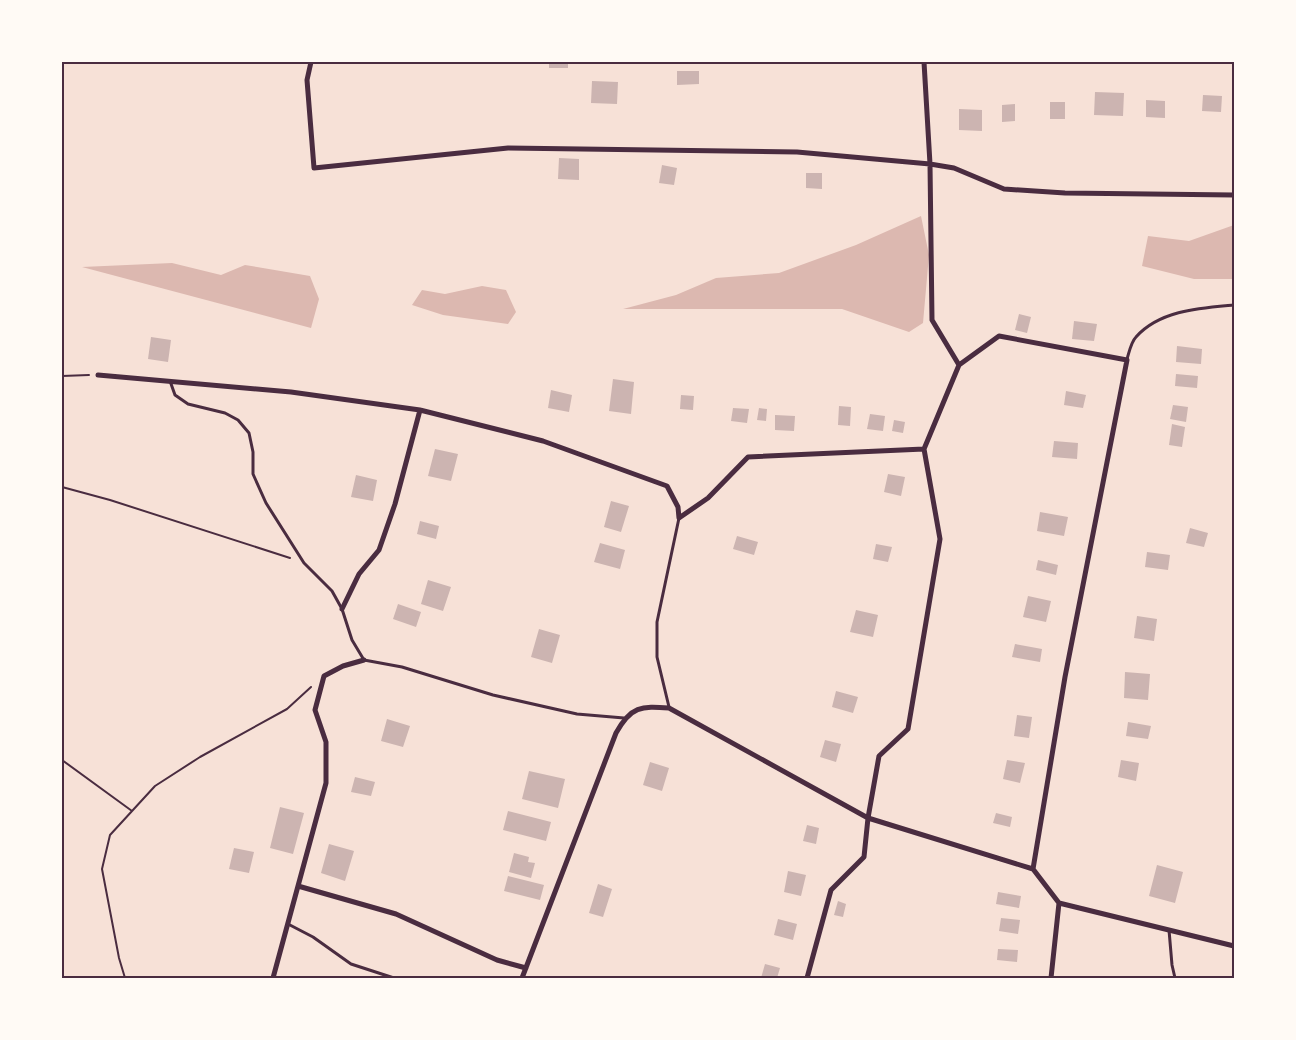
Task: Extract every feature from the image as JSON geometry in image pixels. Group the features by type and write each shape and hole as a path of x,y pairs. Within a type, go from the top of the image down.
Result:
{"street":[{"path":"311,62 308,80 314,168 508,148 797,152 954,168 1004,189 1065,193 1234,195"},
{"path":"924,62 930,164 932,320 959,365"},
{"path":"807,978 831,890 864,856 879,756 908,729 940,539 924,449 959,365 999,336 1127,360 1065,677 1033,868"},
{"path":"98,375 291,392 420,410 543,441 667,486 678,507 679,518 708,498 748,457 924,449"},
{"path":"342,609 359,574 379,550 395,504 420,410"},
{"path":"273,978 326,783 326,742 315,710 324,676 343,666 364,660"},
{"path":"522,978 616,733 624,718 643,706 669,708 868,818 1033,868 1059,903 1234,946"},
{"path":"298,886 396,914 497,960 526,968"},
{"path":"1051,978 1059,903"}],"lane":[{"path":"1127,360 1135,338 1170,315 1234,304"},
{"path":"170,381 175,394 188,404 238,420 249,433 253,452 253,474 266,503 304,562 332,591 342,609 352,640 364,660 402,667 503,698 577,714 624,718"},
{"path":"669,708 657,657 657,622 679,518"},
{"path":"288,924 313,937 351,964 394,978"},
{"path":"1169,930 1175,978"}],"path":[{"path":"62,376 98,375"},
{"path":"62,487 304,562"},
{"path":"125,978 102,869 110,835 155,786 200,757 287,709 324,676"},
{"path":"62,760 132,811"}],"shaded area":[{"path":"921,216 929,255 923,323 909,332 842,309 623,309 676,295 716,278 779,273 856,245"},
{"path":"1234,225 1234,279 1194,279 1142,266 1148,236 1189,241"},
{"path":"172,263 221,275 245,265 310,276 319,299 311,328 82,267"},
{"path":"482,286 506,290 516,312 508,324 443,315 412,305 422,290 445,294"}],"building":[{"path":"549,62 568,62 568,68 549,68"},
{"path":"677,71 699,71 699,84 677,85"},
{"path":"592,81 618,82 617,104 591,103"},
{"path":"1095,92 1124,93 1123,116 1094,115"},
{"path":"1203,95 1222,96 1221,112 1202,111"},
{"path":"1146,100 1165,101 1165,118 1146,117"},
{"path":"1050,102 1065,102 1065,119 1050,119"},
{"path":"1015,104 1015,121 1002,122 1002,105"},
{"path":"959,109 982,110 982,131 959,130"},
{"path":"559,158 579,159 579,180 558,179"},
{"path":"662,165 677,168 674,185 659,183"},
{"path":"806,173 822,173 822,189 806,188"},
{"path":"1019,314 1031,317 1027,333 1015,330"},
{"path":"1074,321 1097,324 1094,341 1072,339"},
{"path":"151,337 171,340 168,362 148,359"},
{"path":"1177,346 1202,349 1201,364 1176,362"},
{"path":"1176,374 1198,376 1197,388 1175,386"},
{"path":"613,379 634,382 631,414 609,411"},
{"path":"551,390 572,395 569,412 548,408"},
{"path":"1066,391 1086,395 1083,408 1064,405"},
{"path":"681,395 694,396 693,410 680,409"},
{"path":"1173,405 1188,407 1186,422 1170,419"},
{"path":"839,406 851,407 850,426 838,425"},
{"path":"733,408 749,409 747,423 731,421"},
{"path":"759,408 767,409 766,421 757,420"},
{"path":"870,414 885,416 883,431 867,429"},
{"path":"775,415 795,416 794,431 775,430"},
{"path":"894,420 905,422 903,433 892,431"},
{"path":"1172,424 1185,427 1182,447 1169,445"},
{"path":"1054,441 1078,443 1077,459 1052,457"},
{"path":"435,449 458,454 451,481 428,476"},
{"path":"888,474 905,477 901,496 884,492"},
{"path":"356,475 377,480 373,501 351,497"},
{"path":"611,501 629,506 621,532 604,527"},
{"path":"1040,512 1068,517 1064,536 1037,531"},
{"path":"420,521 439,526 436,539 417,534"},
{"path":"1190,528 1208,533 1204,547 1186,543"},
{"path":"737,536 758,542 754,555 733,549"},
{"path":"600,543 625,550 620,569 594,562"},
{"path":"876,544 892,547 888,562 873,559"},
{"path":"1147,552 1170,555 1168,570 1145,567"},
{"path":"1038,560 1058,565 1056,575 1036,570"},
{"path":"428,580 451,587 443,611 421,604"},
{"path":"1028,596 1051,601 1046,622 1023,617"},
{"path":"398,604 421,612 416,627 393,619"},
{"path":"856,610 878,615 873,637 850,632"},
{"path":"1137,616 1157,619 1154,641 1134,638"},
{"path":"539,629 560,635 552,663 531,657"},
{"path":"1015,644 1042,649 1040,662 1012,657"},
{"path":"1125,672 1150,674 1148,700 1124,698"},
{"path":"836,691 858,697 853,713 832,707"},
{"path":"1017,715 1032,717 1029,738 1014,736"},
{"path":"387,719 410,726 403,747 381,741"},
{"path":"1128,722 1151,726 1148,739 1126,736"},
{"path":"825,740 841,744 836,762 820,757"},
{"path":"1007,760 1025,763 1020,783 1003,779"},
{"path":"1121,760 1139,763 1136,781 1118,777"},
{"path":"650,762 669,768 662,791 643,785"},
{"path":"529,771 565,779 558,808 522,799"},
{"path":"355,777 375,782 371,796 351,792"},
{"path":"280,807 304,813 293,854 270,848"},
{"path":"508,811 551,822 546,841 503,830"},
{"path":"996,813 1012,817 1010,827 993,823"},
{"path":"807,825 819,828 816,844 803,841"},
{"path":"329,844 354,851 345,881 321,873"},
{"path":"234,848 254,852 249,873 229,869"},
{"path":"514,853 529,857 528,862 535,863 531,878 509,872"},
{"path":"1157,865 1183,872 1175,903 1149,896"},
{"path":"788,871 806,875 801,896 784,892"},
{"path":"508,876 544,885 540,900 504,891"},
{"path":"598,884 612,889 603,917 589,913"},
{"path":"998,892 1021,896 1019,908 996,904"},
{"path":"838,901 846,904 843,917 834,915"},
{"path":"1001,918 1020,920 1018,934 999,931"},
{"path":"778,919 797,924 793,940 774,935"},
{"path":"998,949 1018,950 1017,962 997,960"},
{"path":"765,964 780,968 777,978 761,978"}]}
